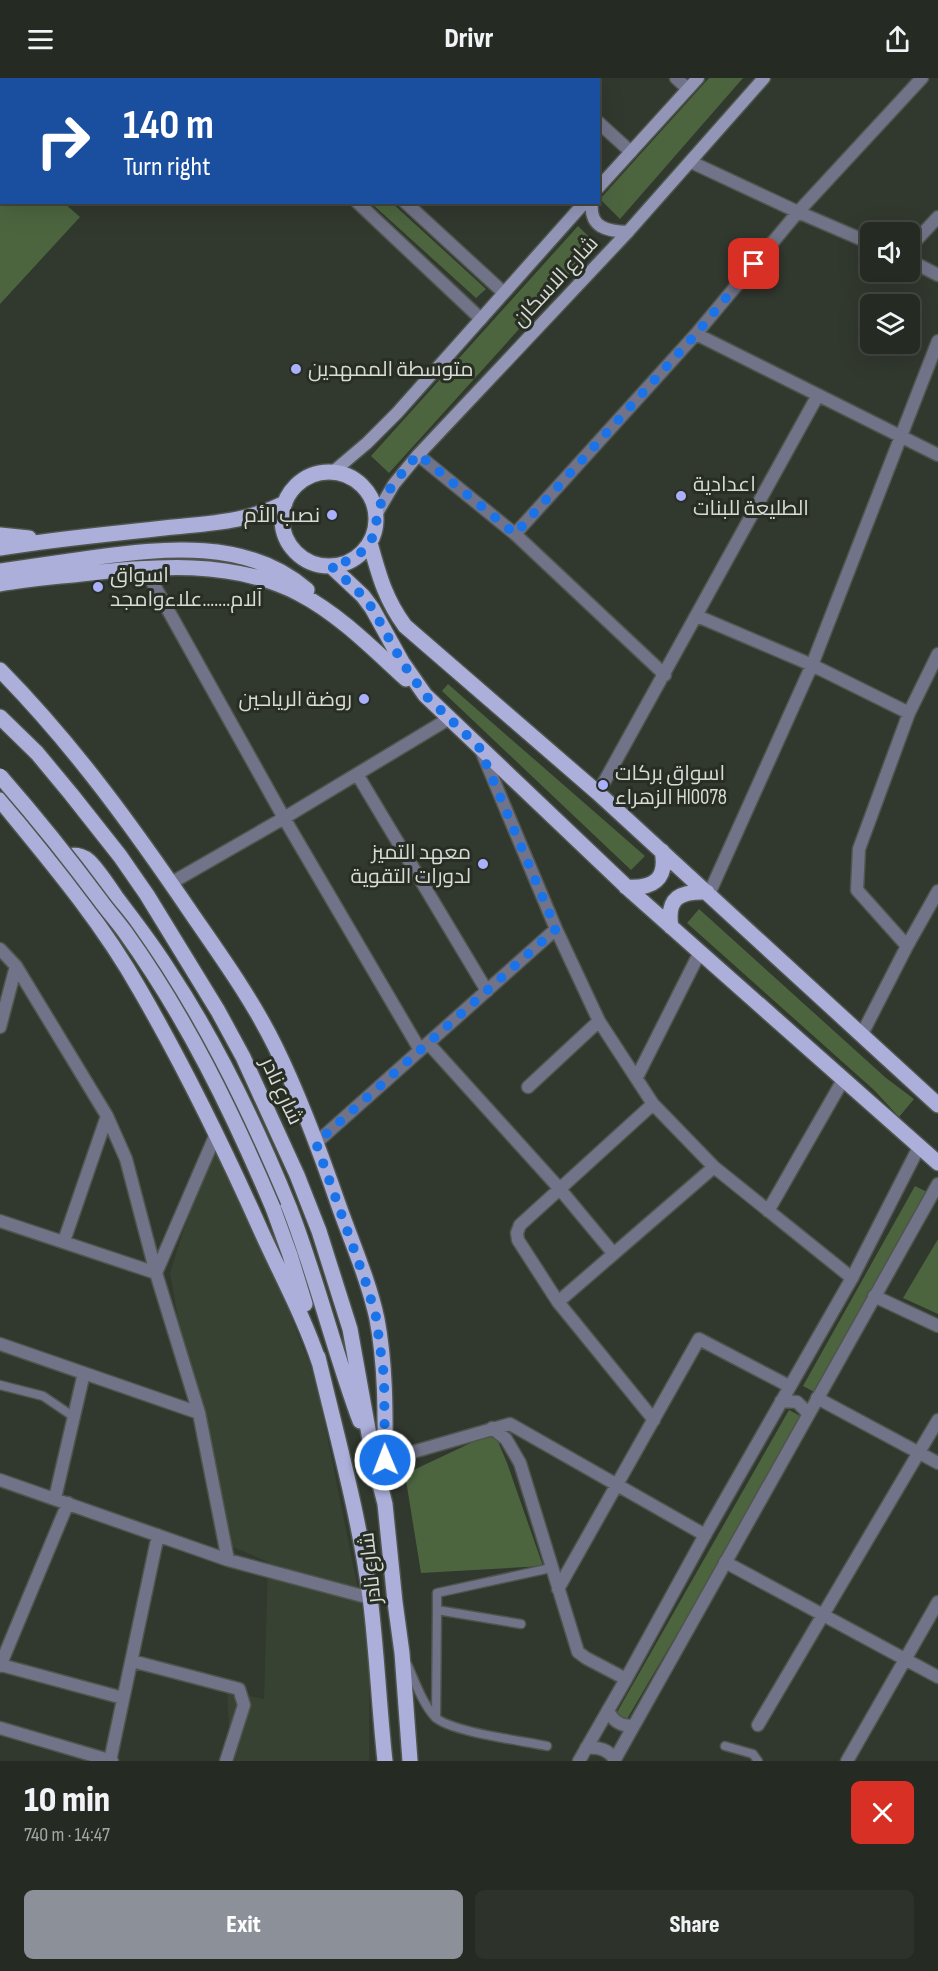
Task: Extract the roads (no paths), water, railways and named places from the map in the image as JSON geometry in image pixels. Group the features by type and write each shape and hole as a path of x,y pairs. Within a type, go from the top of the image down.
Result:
{"main road":[{"path":"600,186 698,78"},
{"name":"شارع الاسكان","path":"376,513 394,484 418,454 628,232 764,78"},
{"name":"شارع الاسكان","path":"334,471 382,429 583,204"},
{"path":"592,204 593,218 599,225 607,230 628,232"},
{"path":"334,471 350,476 363,484 372,498 377,523 370,543 360,555 346,563 331,566 316,564 302,558 291,547 284,533 282,518 285,503 292,489 304,479 319,472 334,471"},
{"path":"0,548 234,521 266,512 285,503"},
{"path":"0,535 53,541"},
{"path":"370,543 384,592 392,609 405,626 598,793 938,1105"},
{"path":"0,571 139,551 190,549 264,563 300,585 450,718 671,927 938,1163"},
{"path":"331,566 363,596 372,608 402,662 425,695"},
{"path":"0,584 144,567 192,568 257,578 282,586 300,594 340,620"},
{"path":"0,592 10,584 21,580"},
{"path":"0,665 5,674 83,763 171,883 238,982 275,1045 316,1143 376,1317 384,1376 378,1461"},
{"path":"0,670 17,687"},
{"name":"شارع نادر","path":"0,717 37,753 120,856 147,895 218,1011 243,1057 297,1175 335,1276 350,1329 378,1461 402,1653 410,1761"},
{"name":"شارع نادر","path":"0,776 79,871 163,988 221,1093 273,1208 299,1284 352,1491 370,1598 384,1761"},
{"path":"0,800 69,884 140,989 216,1134 295,1299 320,1365"},
{"path":"626,886 646,887 656,880 662,871 664,859 662,851"},
{"path":"69,884 62,864 66,858 77,854 100,874 169,970 233,1083 262,1143 290,1210 315,1278 345,1382 378,1461"},
{"path":"671,927 670,911 674,900 688,891 708,893"}],"street":[{"path":"675,78 688,89"},
{"path":"515,534 696,334 798,212 922,78"},
{"path":"600,124 632,152"},
{"path":"691,162 860,239"},
{"path":"359,204 482,319"},
{"path":"410,204 504,293"},
{"path":"920,236 938,217"},
{"path":"920,266 938,275"},
{"path":"696,334 938,455"},
{"path":"708,893 812,665 938,341"},
{"path":"598,793 818,395"},
{"path":"418,454 515,534 665,675"},
{"path":"144,567 284,818 424,1047 559,1188 614,1253"},
{"path":"697,616 812,665 909,713"},
{"path":"907,946 857,890 859,849 909,713 938,654"},
{"path":"171,883 450,718"},
{"path":"479,747 556,929 599,1021 653,1104 714,1167 852,1278"},
{"path":"357,774 486,991"},
{"path":"862,1034 938,891"},
{"path":"316,1143 556,929"},
{"path":"0,948 16,966 107,1116 126,1159 156,1273 199,1413 228,1560"},
{"path":"637,1077 700,952"},
{"path":"0,1027 16,966"},
{"path":"528,1088 599,1021"},
{"path":"768,1212 843,1080"},
{"path":"653,1104 559,1188 520,1225 517,1233 518,1240 558,1302 654,1420"},
{"path":"64,1241 107,1116"},
{"path":"156,1273 216,1134"},
{"path":"579,1761 852,1278 919,1147"},
{"path":"558,1302 714,1167"},
{"path":"586,1748 603,1749 614,1761 938,1184"},
{"path":"0,1221 156,1273"},
{"path":"874,1296 938,1326"},
{"path":"558,1589 699,1339 789,1386"},
{"path":"0,1344 199,1413"},
{"path":"55,1498 84,1373"},
{"path":"817,1398 938,1463"},
{"path":"781,1401 797,1402 808,1413"},
{"path":"758,1725 938,1420"},
{"path":"378,1461 404,1456 510,1424 705,1535"},
{"path":"492,1428 506,1439 520,1463 578,1652 626,1679"},
{"path":"0,1480 228,1560 370,1598"},
{"path":"68,1503 0,1665 123,1698"},
{"path":"0,1728 110,1761 158,1535"},
{"path":"725,1562 938,1677"},
{"path":"848,1761 938,1602"},
{"path":"132,1661 239,1689 244,1705 226,1761"},
{"path":"608,1710 613,1720 633,1726"}],"lane":[{"path":"0,1385 43,1396 74,1418"},
{"path":"436,1718 437,1593 551,1568"},
{"path":"437,1610 521,1624"},
{"path":"402,1653 426,1703 436,1718 459,1728 547,1746"},
{"path":"725,1746 753,1754 758,1761"}],"place":[{"name":"متوسطة الممهدين","path":"296,369"},
{"name":"اعدادية الطليعة للبنات","path":"681,496"},
{"name":"نصب الأم","path":"332,515"},
{"name":"اسواق آلام.......علاءوامجد","path":"98,587"},
{"name":"روضة الرياحين","path":"364,699"},
{"name":"اسواق بركات الزهراء Hl0078","path":"603,785"},
{"name":"معهد التميز لدورات التقوية","path":"483,864"}]}
